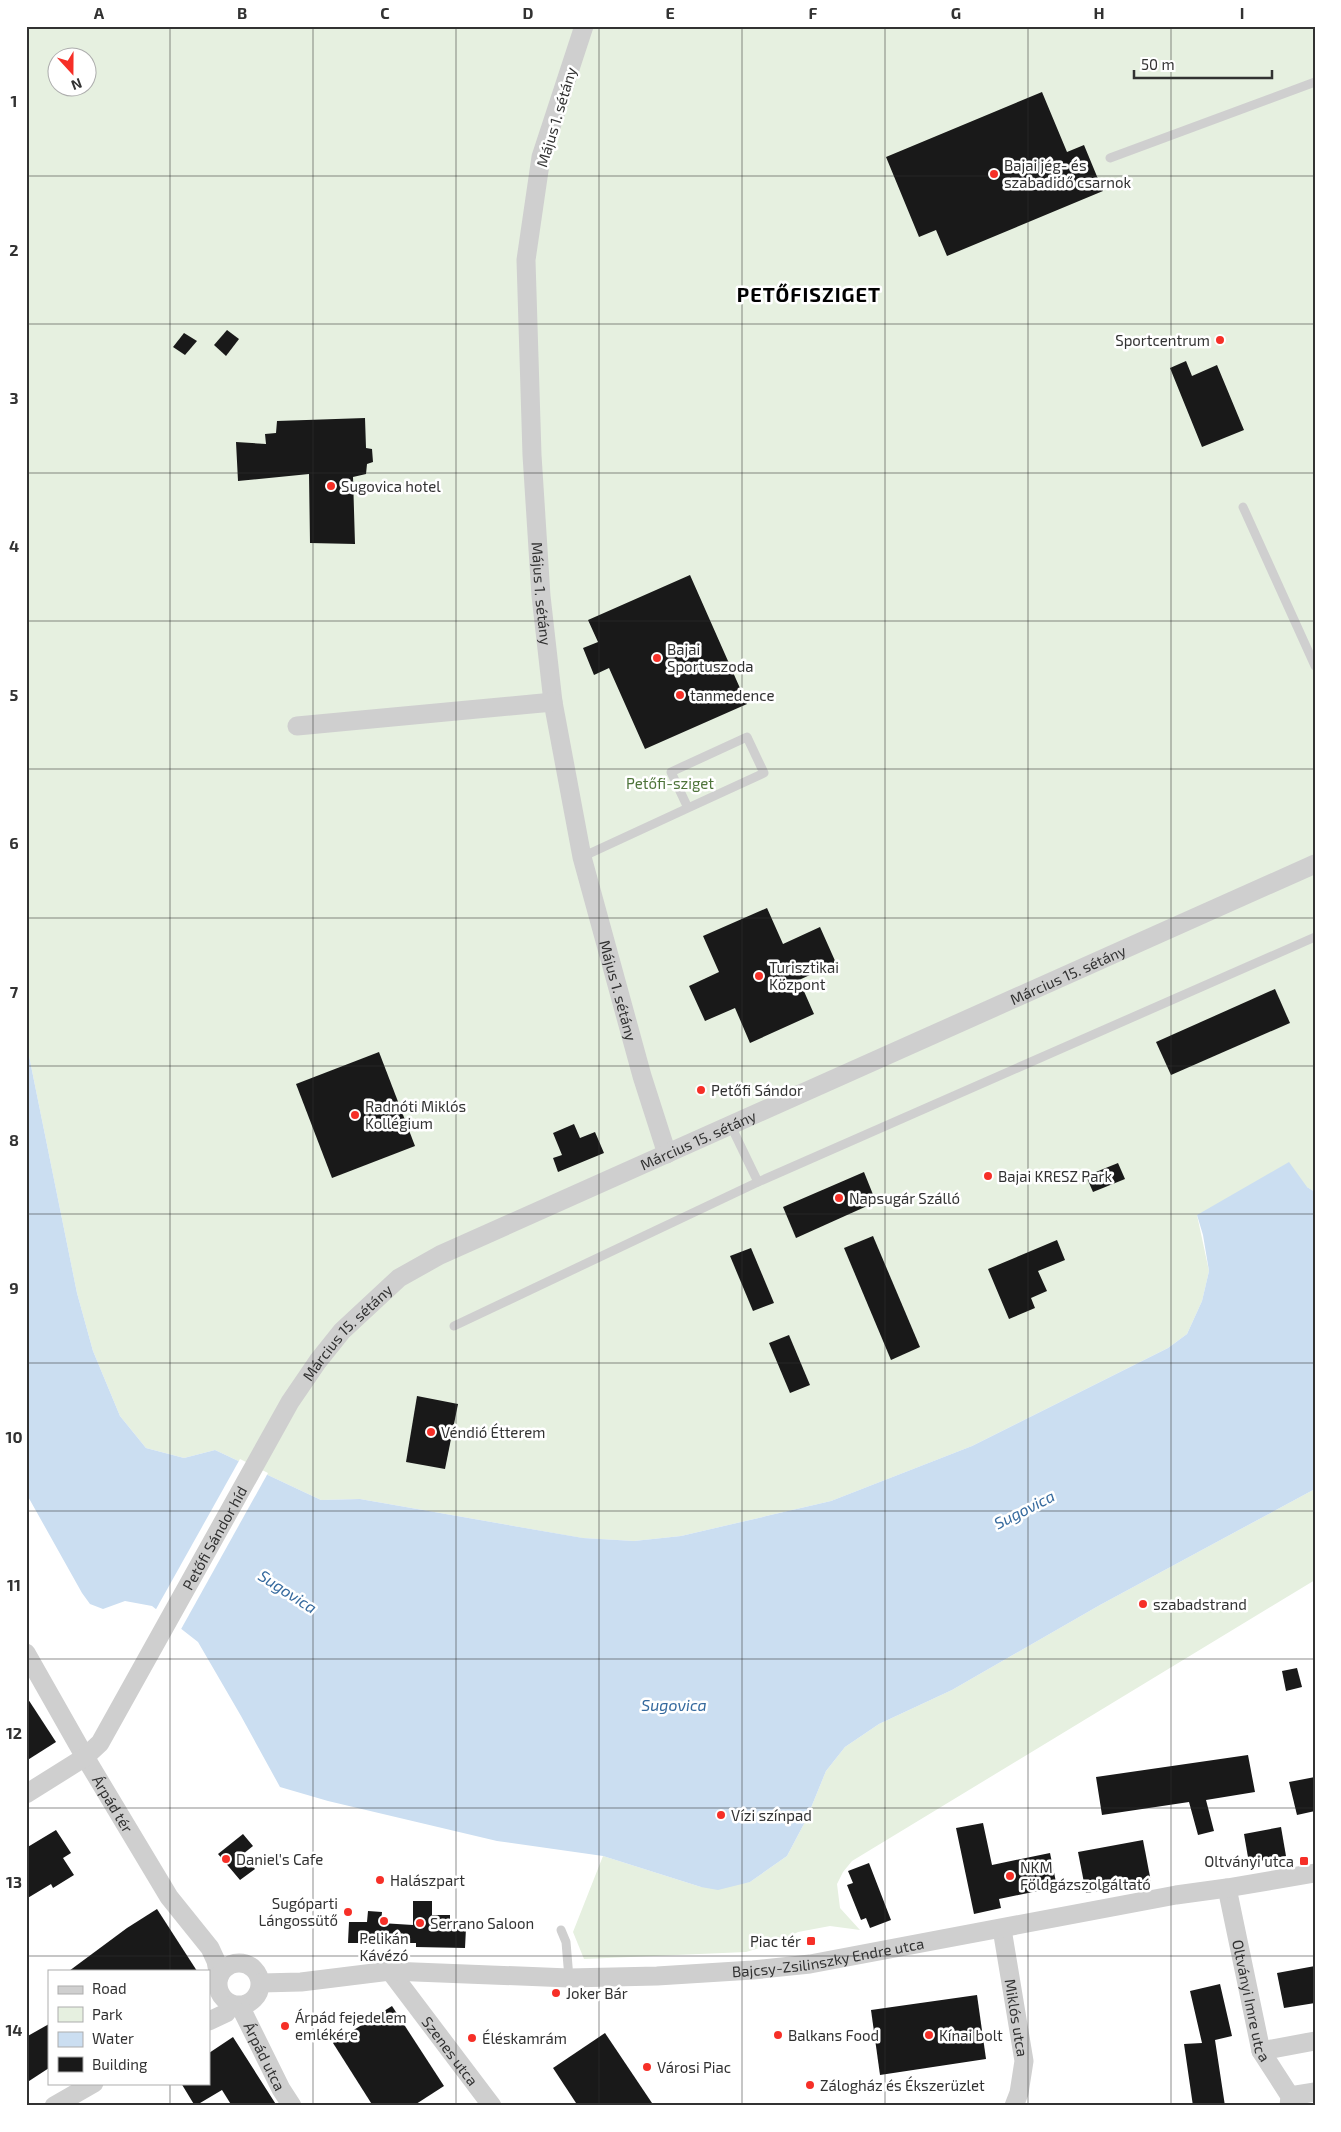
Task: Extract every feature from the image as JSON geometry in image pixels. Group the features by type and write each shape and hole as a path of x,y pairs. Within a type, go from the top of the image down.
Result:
{"street":[{"name":"Május 1. sétány","path":"584,26 542,157 526,260 532,455 541,596 553,702 582,857 642,1076 666,1154"},
{"path":"298,726 553,702"},
{"name":"Március 15. sétány","path":"290,1402 342,1332 399,1278 440,1255 1315,864"},
{"name":"Petőfi Sándor híd","path":"26,1794 85,1757 100,1743 290,1402"},
{"name":"Árpád tér","path":"26,1653 85,1757 169,1897 210,1948 216,1961 220,1994 225,2000 236,2005"},
{"name":"Bajcsy-Zsilinszky Endre utca","path":"256,1975 301,1982 390,1971 569,1978 657,1976 810,1964 1176,1895 1315,1873"},
{"name":"Oltványi Imre utca","path":"1227,1888 1261,2051 1290,2101"},
{"name":"Miklós utca","path":"1002,1929 1024,2061 1019,2093 1014,2106"},
{"name":"Árpád tér","path":"210,1948 234,1964 240,1963 256,1975"},
{"path":"219,1977 228,1967 234,1964"},
{"name":"Szenes utca","path":"390,1971 492,2106"},
{"path":"210,2021 226,2013 236,2005 249,2004 259,1991 256,1975"},
{"name":"Árpád utca","path":"236,2005 292,2106"},
{"path":"1261,2051 1315,2041"},
{"path":"54,2106 92,2084"},
{"path":"1290,2101 1315,2092"}],"lane":[{"path":"1110,158 1315,82"},
{"path":"1244,507 1315,666"},
{"path":"582,857 764,773 748,737 671,772 688,808"},
{"path":"454,1326 758,1182 1315,937"},
{"path":"730,1126 758,1182"},
{"path":"561,1930 566,1942 569,1978"}],"green space":[{"name":"Petőfi-sziget","path":"30,26 1315,26 1315,1192 1307,1187 1197,1215 1209,1271 1202,1301 1187,1334 1168,1348 972,1446 831,1501 681,1536 634,1541 582,1538 360,1499 321,1500 215,1450 184,1458 146,1448 120,1416 93,1351 77,1293 26,1041 26,42"},
{"path":"1315,1489 1315,1580 852,1861 843,1872 837,1884 840,1908 860,1930 830,1926 798,1932 778,1942 746,1952 584,1959 573,1932 603,1856 701,1887 750,1882 787,1856 806,1820 826,1771 845,1747 879,1724 952,1690 1100,1605"}],"water":[{"name":"Sugovica","path":"26,1041 77,1293 93,1351 120,1416 146,1448 184,1458 215,1450 321,1500 360,1499 583,1538 634,1541 681,1536 831,1501 972,1446 1168,1348 1187,1334 1202,1301 1209,1271 1203,1235 1197,1215 1289,1162 1307,1187 1315,1192 1315,1489 1100,1605 952,1690 879,1724 845,1747 826,1771 806,1820 787,1856 750,1882 718,1890 701,1887 603,1856 497,1841 328,1801 280,1787 198,1642 152,1606 125,1601 103,1609 90,1604 26,1493"}],"pier":[{"path":"240,1459 268,1473 180,1631 155,1611"}],"building":[{"name":"Bajai jég- és szabadidő csarnok","path":"1042,92 1067,152 1084,145 1103,191 947,256 936,230 919,237 886,157"},
{"path":"227,330 239,339 226,356 214,345"},
{"path":"184,333 197,341 185,355 173,347"},
{"path":"1186,361 1192,376 1217,365 1244,430 1202,447 1170,368"},
{"name":"Sugovica hotel","path":"365,418 366,448 372,449 373,462 367,464 366,474 353,477 355,544 310,543 309,474 238,481 236,442 266,444 265,434 276,433 277,421"},
{"name":"Bajai Sportuszoda","path":"690,575 747,704 645,749 609,668 594,675 583,648 598,642 588,620"},
{"name":"Turisztikai Központ","path":"767,908 783,944 820,927 836,963 799,980 814,1014 750,1043 735,1008 705,1021 689,986 719,972 703,936"},
{"path":"1275,989 1290,1023 1171,1075 1156,1042"},
{"name":"Radnóti Miklós Kollégium","path":"379,1052 415,1146 332,1178 296,1084"},
{"path":"574,1124 580,1138 595,1132 604,1153 558,1172 553,1158 562,1155 553,1133"},
{"path":"1118,1163 1125,1179 1093,1192 1086,1176"},
{"path":"864,1172 876,1202 796,1238 783,1207"},
{"path":"873,1236 920,1347 891,1360 844,1248"},
{"path":"1057,1240 1065,1260 1038,1271 1047,1291 1031,1298 1035,1308 1009,1319 988,1269"},
{"path":"751,1248 774,1303 753,1311 730,1256"},
{"path":"789,1335 810,1385 790,1393 769,1343"},
{"name":"Véndió Étterem","path":"417,1396 458,1404 445,1469 406,1462"},
{"path":"1297,1668 1302,1687 1286,1691 1282,1671"},
{"path":"26,1696 56,1742 26,1761"},
{"path":"1248,1755 1255,1792 1206,1800 1214,1831 1198,1835 1189,1802 1102,1815 1096,1777"},
{"path":"1315,1777 1315,1811 1297,1815 1289,1782"},
{"name":"NKM Földgázszolgáltató","path":"983,1823 992,1865 1050,1853 1057,1887 999,1899 1001,1908 974,1914 956,1828"},
{"path":"1281,1827 1286,1856 1249,1863 1244,1834"},
{"path":"56,1830 71,1853 63,1858 74,1875 53,1888 51,1884 26,1899 26,1848"},
{"path":"243,1834 253,1846 243,1854 255,1869 240,1880 218,1854"},
{"path":"1143,1840 1151,1882 1086,1893 1078,1852"},
{"path":"869,1863 891,1920 870,1928 866,1918 861,1920 847,1885 853,1883 848,1871"},
{"path":"413,1901 432,1901 432,1915 450,1915 450,1928 466,1928 465,1948 416,1947 416,1943 348,1943 349,1922 367,1922 368,1911 382,1912 381,1923 413,1925"},
{"path":"157,1909 196,1970 70,1970 127,1928"},
{"path":"1315,1966 1315,2003 1284,2008 1277,1973"},
{"path":"1220,1984 1232,2036 1215,2040 1225,2106 1193,2106 1184,2044 1202,2043 1190,1991"},
{"name":"Kínai bolt","path":"977,1995 986,2059 880,2075 871,2010"},
{"path":"392,2006 444,2086 413,2106 373,2106 333,2043"},
{"path":"48,2025 48,2069 26,2083 26,2037"},
{"path":"605,2033 654,2106 578,2106 553,2068"},
{"path":"233,2037 277,2106 232,2106 222,2090 195,2106 182,2084 210,2084 210,2052"}],"place":[{"name":"Bajai jég- és szabadidő csarnok","path":"994,174"},
{"name":"Sportcentrum","path":"1220,340"},
{"name":"Sugovica hotel","path":"331,486"},
{"name":"Bajai Sportuszoda","path":"657,658"},
{"name":"tanmedence","path":"680,695"},
{"name":"Turisztikai Központ","path":"759,976"},
{"name":"Petőfi Sándor","path":"701,1090"},
{"name":"Radnóti Miklós Kollégium","path":"355,1115"},
{"name":"Bajai KRESZ Park","path":"988,1176"},
{"name":"Napsugár Szálló","path":"839,1198"},
{"name":"Véndió Étterem","path":"431,1432"},
{"name":"szabadstrand","path":"1143,1604"},
{"name":"Vízi színpad","path":"721,1815"},
{"name":"Daniel's Cafe","path":"226,1859"},
{"name":"Oltványi utca","path":"1304,1861"},
{"name":"NKM Földgázszolgáltató","path":"1010,1876"},
{"name":"Halászpart","path":"380,1880"},
{"name":"Sugóparti Lángossütő","path":"348,1912"},
{"name":"Pelikán Kávézó","path":"384,1921"},
{"name":"Serrano Saloon","path":"420,1923"},
{"name":"Piac tér","path":"811,1941"},
{"name":"Joker Bár","path":"556,1993"},
{"name":"Árpád fejedelem emlékére","path":"285,2026"},
{"name":"Balkans Food","path":"778,2035"},
{"name":"Kínai bolt","path":"929,2035"},
{"name":"Éléskamrám","path":"472,2038"},
{"name":"Városi Piac","path":"647,2067"},
{"name":"Zálogház és Ékszerüzlet","path":"810,2085"}],"district":[{"name":"PETŐFISZIGET","path":"809,294"}]}
